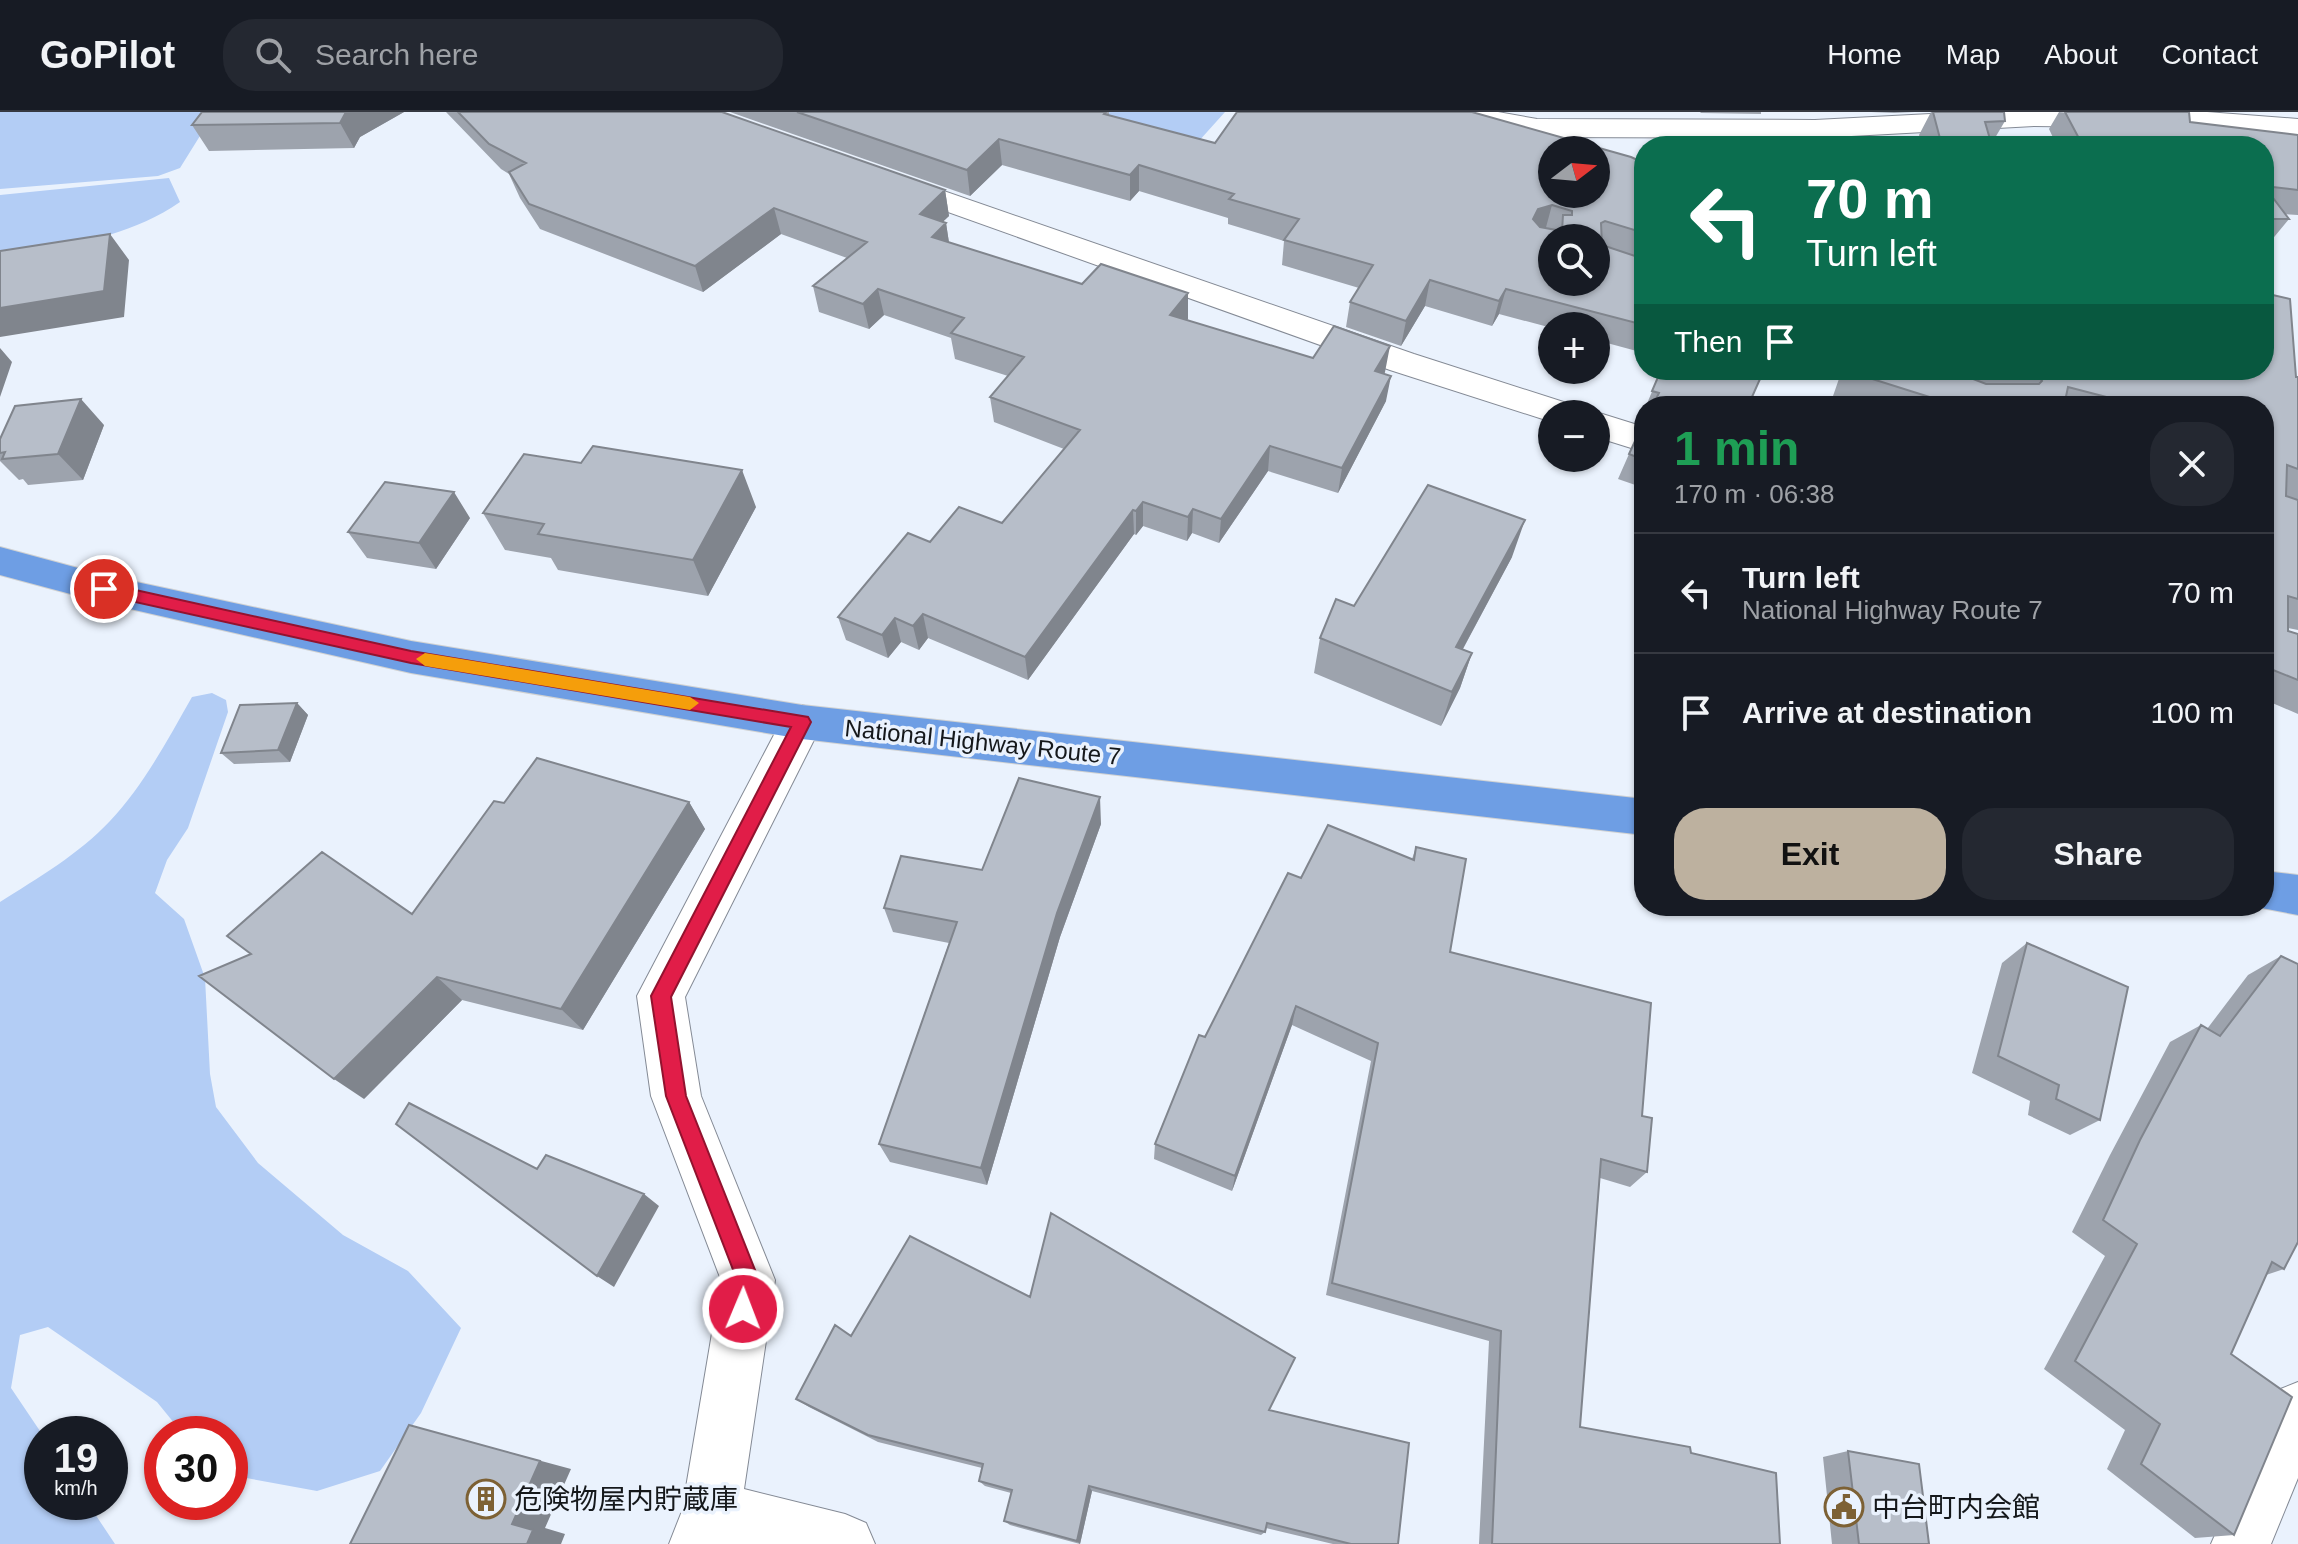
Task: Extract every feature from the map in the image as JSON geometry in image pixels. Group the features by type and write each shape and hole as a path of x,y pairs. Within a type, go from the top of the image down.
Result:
{"highway":[{"name":"National Highway Route 7","path":"0,561 104,589 411,657 802,722 1634,816"},
{"path":"2274,892 2298,895"}],"street":[{"path":"1453,112 1537,128 1556,136"},
{"path":"1537,128 2034,117 2188,119 2298,128"},
{"path":"859,171 1402,362 1538,406"},
{"path":"1610,429 1634,437"},
{"path":"802,722 661,996 676,1096 748,1280 705,1527 845,1544"},
{"path":"2241,1544 2298,1410"}],"shaded area":[{"path":"0,112 205,112 213,115 180,168 158,176 0,189"},
{"path":"1066,112 1225,112 1189,152"},
{"path":"169,178 180,202 159,215 115,233 0,269 0,195"},
{"path":"212,693 226,700 228,712 188,828 167,860 155,893 184,919 205,978 210,1074 216,1107 258,1163 343,1235 408,1271 461,1328 421,1413 380,1471 317,1491 248,1478 248,1416 168,1416 157,1402 48,1327 20,1335 11,1388 30,1416 24,1416 24,1520 99,1520 115,1544 0,1544 0,902 58,865 98,833 145,777 192,697"}],"building":[{"path":"202,112 346,112 340,123 192,125"},
{"path":"458,112 722,112 945,190 920,214 946,223 932,237 1082,284 1101,264 1188,293 1170,315 1313,358 1334,326 1390,346 1375,371 1391,376 1342,468 1270,446 1221,519 1193,509 1188,517 1143,502 1136,511 1133,510 1025,657 923,614 913,626 895,618 882,635 838,617 908,533 930,542 959,507 1002,523 1080,430 990,397 1024,357 951,333 964,318 878,289 863,304 813,286 867,242 774,208 695,266 529,204 509,172 526,163 489,144"},
{"path":"797,112 1106,112 1104,114 1215,143 1237,112 1472,112 1557,136 1538,136 1538,208 1542,208 1533,219 1538,225 1538,296 1610,296 1610,248 1634,256 1634,322 1610,316 1610,312 1594,312 1506,289 1499,301 1430,280 1406,321 1350,302 1373,265 1284,240 1299,219 1229,199 1234,194 1139,165 1130,175 999,139 967,170"},
{"path":"1933,112 2004,112 2005,121 1985,122 1989,136 1939,136"},
{"path":"2065,112 2189,112 2190,122 2298,135 2298,190 2274,187 2274,136 2078,136"},
{"path":"1610,151 1634,158 1634,230 1605,221 1562,224 1563,215 1572,215 1572,211 1562,208 1610,208"},
{"path":"2274,199 2289,219 2274,219"},
{"path":"110,234 104,291 0,308 0,251"},
{"path":"2274,295 2290,299 2298,377 2298,469 2287,465 2286,496 2298,500 2298,599 2288,596 2288,631 2298,634 2298,680 2274,670 2274,396 2103,396 2068,387 2066,396 1926,396 1876,380 1976,380 1986,384 2039,384 2042,381 2274,380"},
{"path":"1657,380 1760,380 1752,396 1658,396 1659,393 1652,391"},
{"path":"81,399 58,454 2,459 5,452 0,453 0,439 15,406"},
{"path":"593,446 742,470 693,560 538,534 544,524 483,513 524,454 581,463"},
{"path":"385,482 454,492 419,543 348,532"},
{"path":"1428,485 1525,520 1456,647 1472,653 1452,692 1320,638 1336,599 1354,606"},
{"path":"297,703 278,750 221,753 240,705"},
{"path":"537,758 689,802 561,1009 437,977 334,1079 199,976 251,954 227,936 322,852 412,914 494,801 504,803"},
{"path":"1019,778 1100,797 1057,913 981,1168 879,1144 957,922 884,908 901,856 982,870"},
{"path":"1328,825 1414,860 1416,847 1466,859 1450,952 1651,1003 1642,1116 1652,1118 1647,1172 1601,1159 1580,1427 1690,1447 1691,1453 1776,1473 1780,1544 1492,1544 1501,1331 1332,1283 1378,1043 1296,1006 1235,1176 1155,1144 1199,1035 1205,1037 1288,873 1301,878"},
{"path":"2027,943 2128,987 2100,1120 2056,1099 2059,1085 1998,1056"},
{"path":"2281,956 2298,964 2298,1242 2284,1269 2272,1262 2231,1354 2292,1397 2234,1535 2141,1464 2160,1424 2075,1361 2137,1244 2103,1220 2140,1140 2201,1025 2220,1036"},
{"path":"409,1103 537,1169 546,1155 644,1194 597,1276 396,1124"},
{"path":"1051,1213 1295,1358 1269,1410 1409,1443 1398,1544 1351,1544 1267,1523 1265,1532 1089,1486 1077,1541 1004,1521 1012,1490 979,1481 983,1464 868,1435 796,1399 835,1325 851,1336 910,1236 1030,1297"},
{"name":"危険物屋内貯蔵庫","path":"409,1425 540,1461 512,1524 533,1530 527,1544 350,1544"},
{"path":"1848,1451 1919,1464 1929,1544 1859,1544"}],"slow traffic":[{"path":"425,659 690,703"}],"place":[{"name":"危険物屋内貯蔵庫","path":"486,1499"},
{"name":"中台町内会館","path":"1844,1507"}],"route":[{"path":"104,589 411,657 802,722 661,996 676,1096 748,1280 743,1309"}]}
